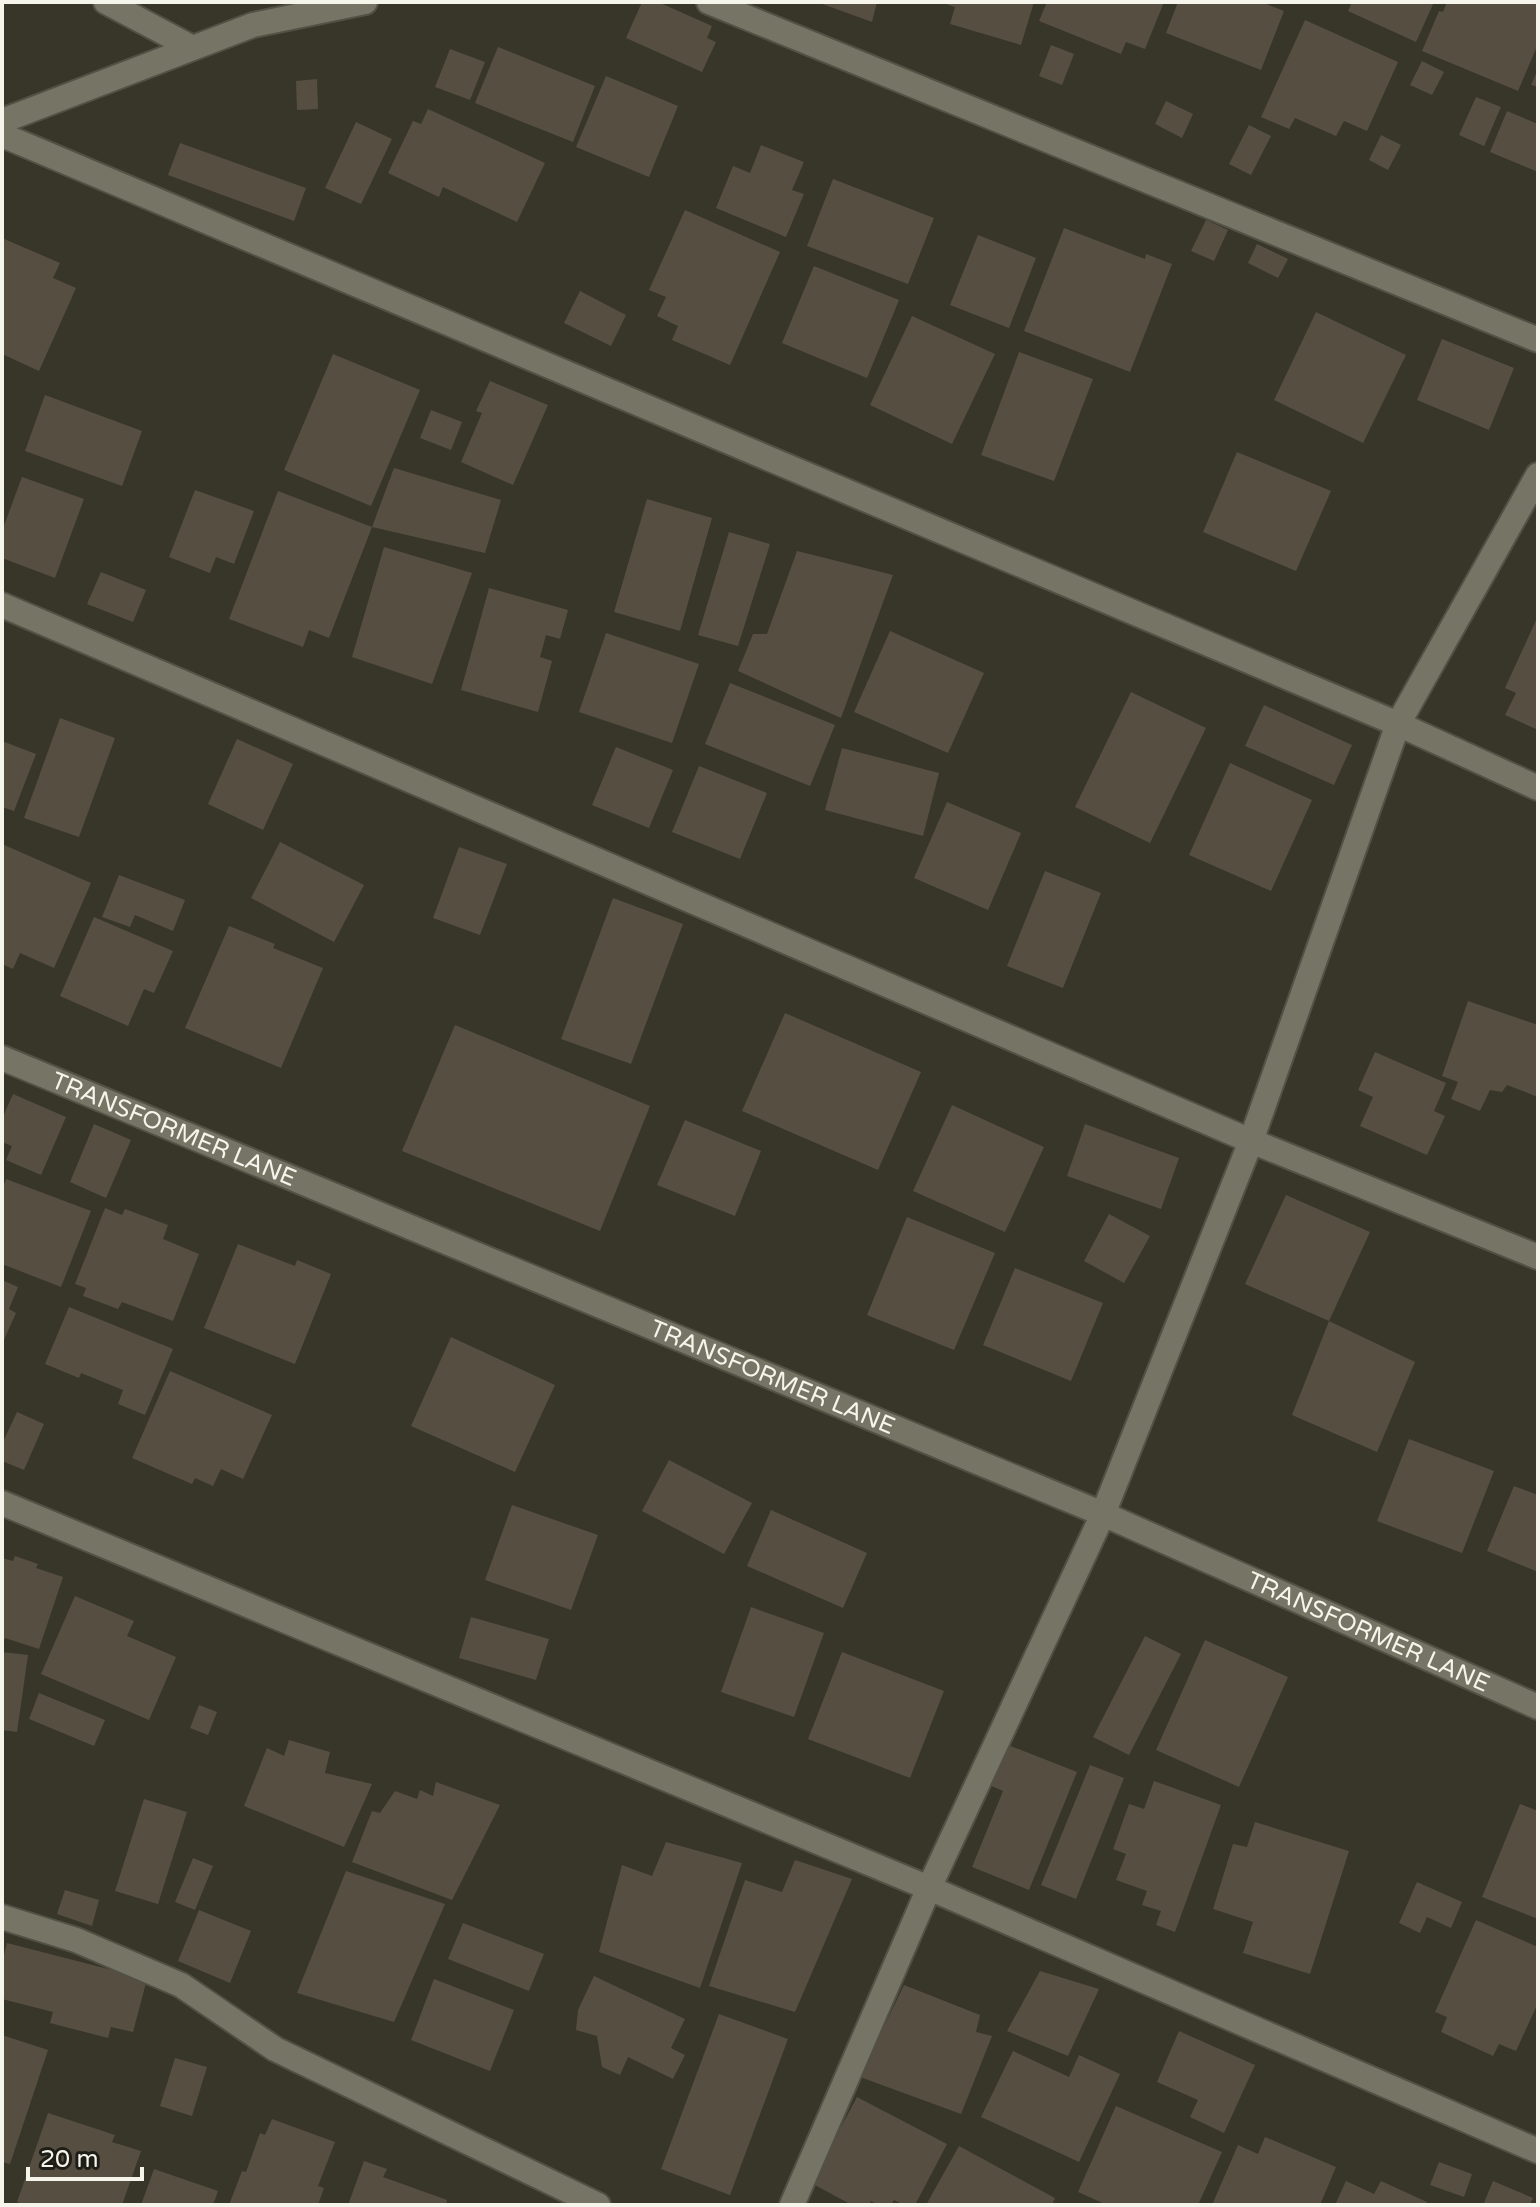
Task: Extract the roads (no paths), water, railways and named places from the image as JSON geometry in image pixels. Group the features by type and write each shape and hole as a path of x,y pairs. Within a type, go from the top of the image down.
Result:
{"street":[{"path":"106,2 191,47"},
{"path":"2,121 253,25 365,2"},
{"path":"709,2 1538,340"},
{"path":"2,135 1398,724 1538,788"},
{"path":"792,2205 929,1888 1103,1514 1251,1141 1398,724 1538,475"},
{"path":"2,605 1251,1141 1538,1257"},
{"name":"TRANSFORMER LANE","path":"2,1058 1103,1514 1538,1707"},
{"path":"2,1503 929,1888 1538,2151"},
{"path":"2,1917 76,1940 181,1985 275,2049 598,2205"}]}
